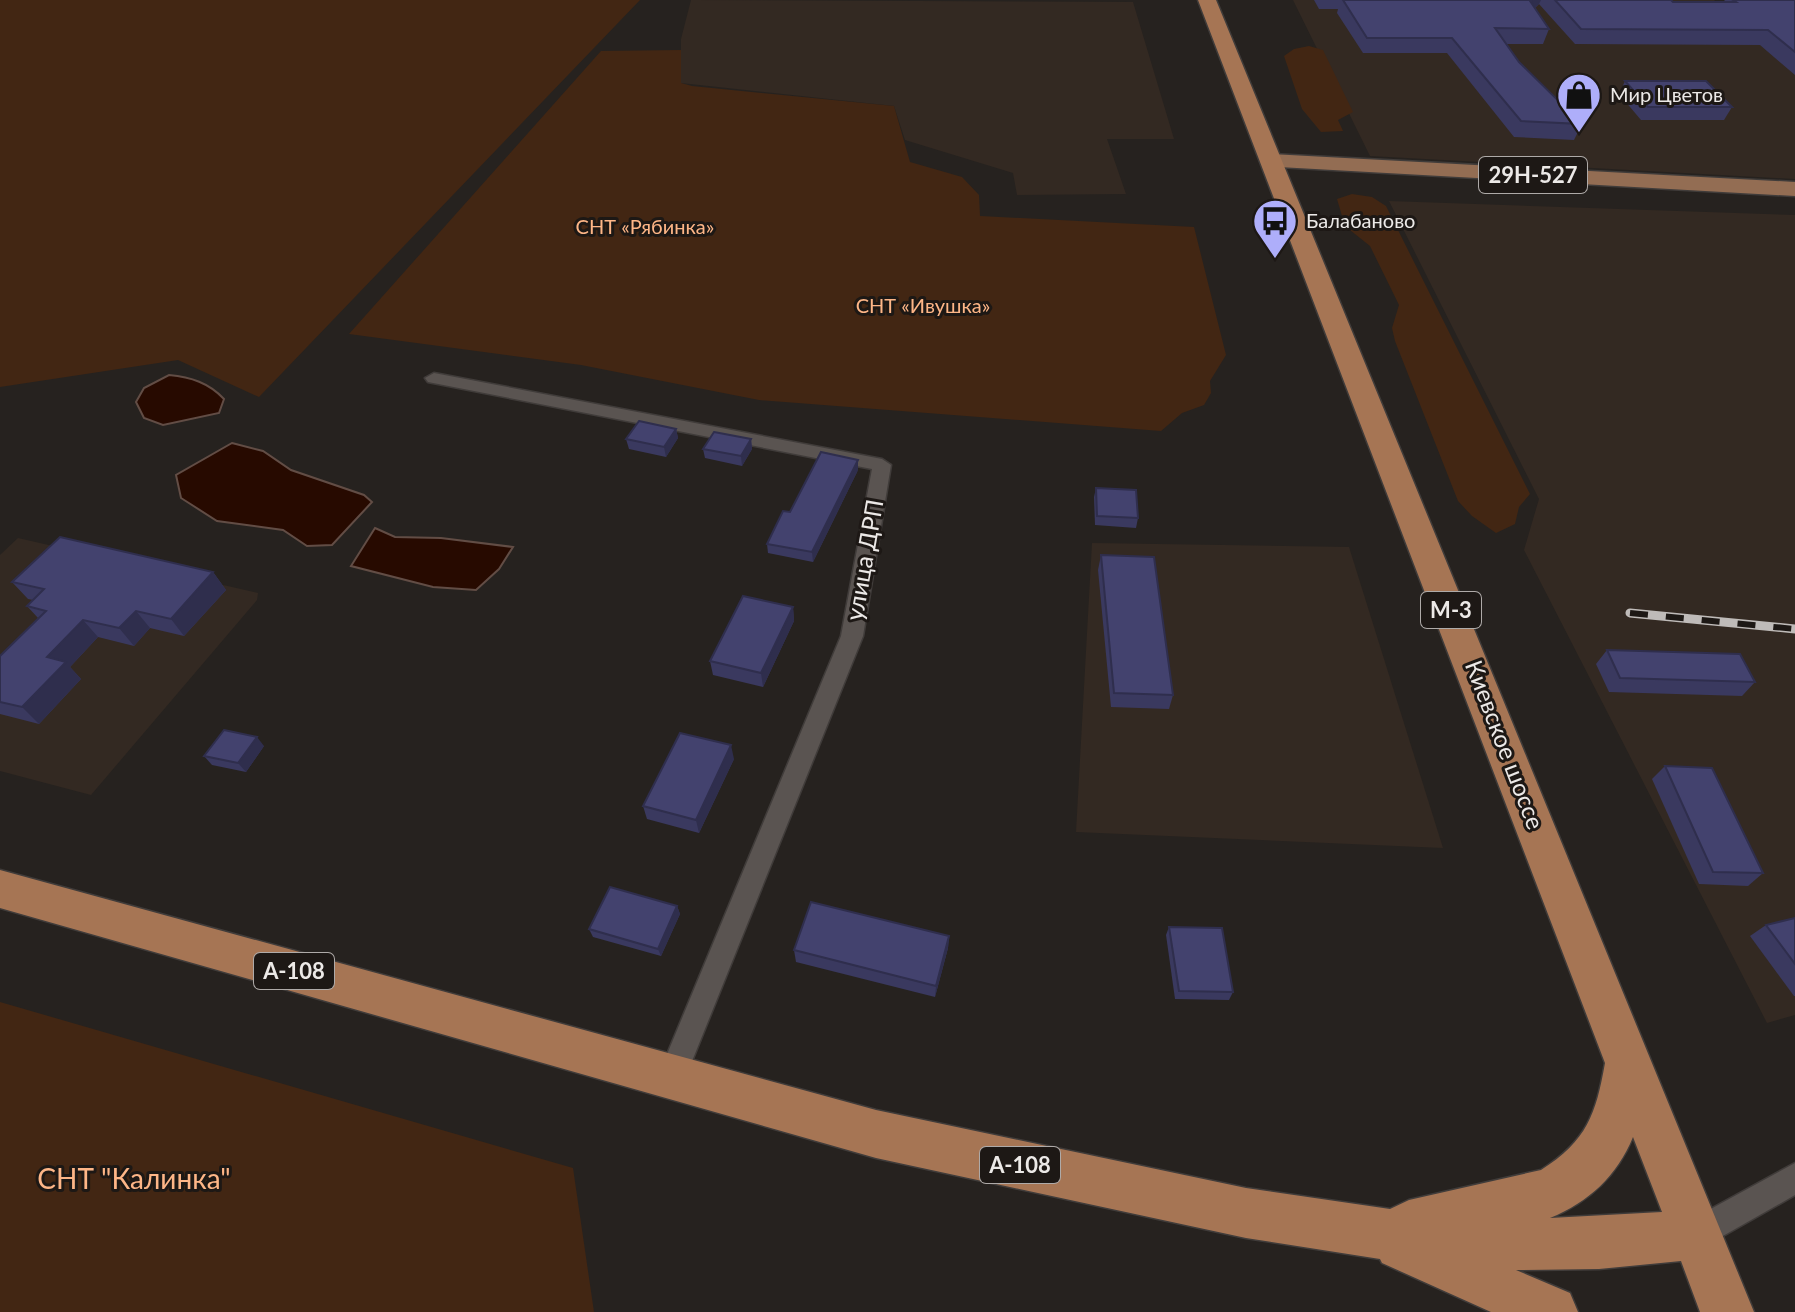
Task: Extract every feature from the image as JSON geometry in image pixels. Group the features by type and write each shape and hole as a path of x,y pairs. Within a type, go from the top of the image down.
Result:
{"highway":[{"name":"Киевское шоссе","path":"1207,0 1727,1312"},
{"name":"А-108","path":"0,889 876,1134 1246,1213 1373,1233 1505,1244 1599,1243 1696,1234"},
{"path":"1373,1233 1550,1193 1569,1182 1606,1144 1616,1125 1628,1061"},
{"path":"1373,1233 1551,1312"}],"main road":[{"name":"29Н-527","path":"1271,161 1795,189"}],"street":[{"name":"улица ДРП","path":"434,378 882,465 852,636 672,1076"},
{"path":"1696,1234 1795,1178"}],"shaded area":[{"path":"691,0 1133,2 1174,139 1107,139 1126,194 1017,195 1013,173 905,140 894,106 681,83 681,39"},
{"path":"1293,0 1714,0 1720,5 1795,12 1795,179 1370,156"},
{"path":"1389,201 1795,215 1795,1015 1767,1023 1524,550 1539,499"},
{"path":"169,375 192,379 212,389 224,399 219,413 163,425 144,418 136,402 144,388"},
{"path":"232,443 263,451 291,470 364,495 372,502 332,545 307,546 283,530 217,521 181,498 176,475"},
{"path":"375,528 395,537 441,538 513,547 499,569 476,590 433,587 351,566"},
{"path":"18,538 258,593 257,600 91,795 0,771 0,555"},
{"path":"1092,543 1349,547 1443,848 1076,832"}],"green space":[{"path":"0,0 640,0 259,397 178,360 0,387"},
{"path":"1309,46 1323,50 1353,112 1338,120 1343,131 1321,132 1302,109 1284,56 1294,49"},
{"path":"681,50 681,83 692,86 894,106 910,162 962,177 979,195 980,216 1194,227 1226,355 1210,381 1211,393 1204,405 1182,413 1161,431 759,400 581,365 349,334 601,51"},
{"path":"1352,194 1372,197 1386,206 1530,494 1519,507 1515,524 1496,533 1472,516 1458,501 1395,341 1392,328 1399,305 1370,246 1345,226 1337,199"},
{"name":"СНТ \"Калинка\"","path":"0,1002 573,1168 594,1312 0,1312"}],"building":[{"path":"1343,0 1532,0 1549,29 1495,28 1519,62 1582,124 1521,121 1452,38 1367,38"},
{"path":"1555,0 1795,0 1795,52 1768,30 1581,29"},
{"path":"1625,81 1706,81 1732,107 1648,107"},
{"path":"639,421 676,429 664,447 626,439"},
{"path":"714,432 751,439 741,456 703,449"},
{"path":"821,452 858,460 812,552 767,544 783,511 790,512"},
{"path":"1096,488 1136,490 1138,518 1097,516"},
{"path":"60,537 213,572 171,619 136,611 119,628 83,620 47,657 66,662 22,707 0,702 0,656 46,611 27,606 44,589 12,582"},
{"path":"1101,555 1154,557 1173,695 1114,693"},
{"path":"743,596 793,607 761,673 710,661"},
{"path":"1607,650 1740,654 1755,682 1620,678"},
{"path":"224,730 257,737 238,763 204,756"},
{"path":"680,733 731,745 696,820 643,806"},
{"path":"1665,766 1712,768 1763,873 1713,872"},
{"path":"610,887 677,906 658,949 589,929"},
{"path":"811,902 949,936 936,986 794,950"},
{"path":"1795,918 1795,964 1766,925"},
{"path":"1169,927 1222,928 1233,992 1179,991"}],"railway":[{"path":"1630,613 1795,629"}],"place":[{"name":"Мир Цветов","path":"1579,134"},
{"name":"Балабаново","path":"1275,260"}],"park label":[{"name":"СНТ «Рябинка»","path":"645,227"},
{"name":"СНТ «Ивушка»","path":"923,306"}]}
